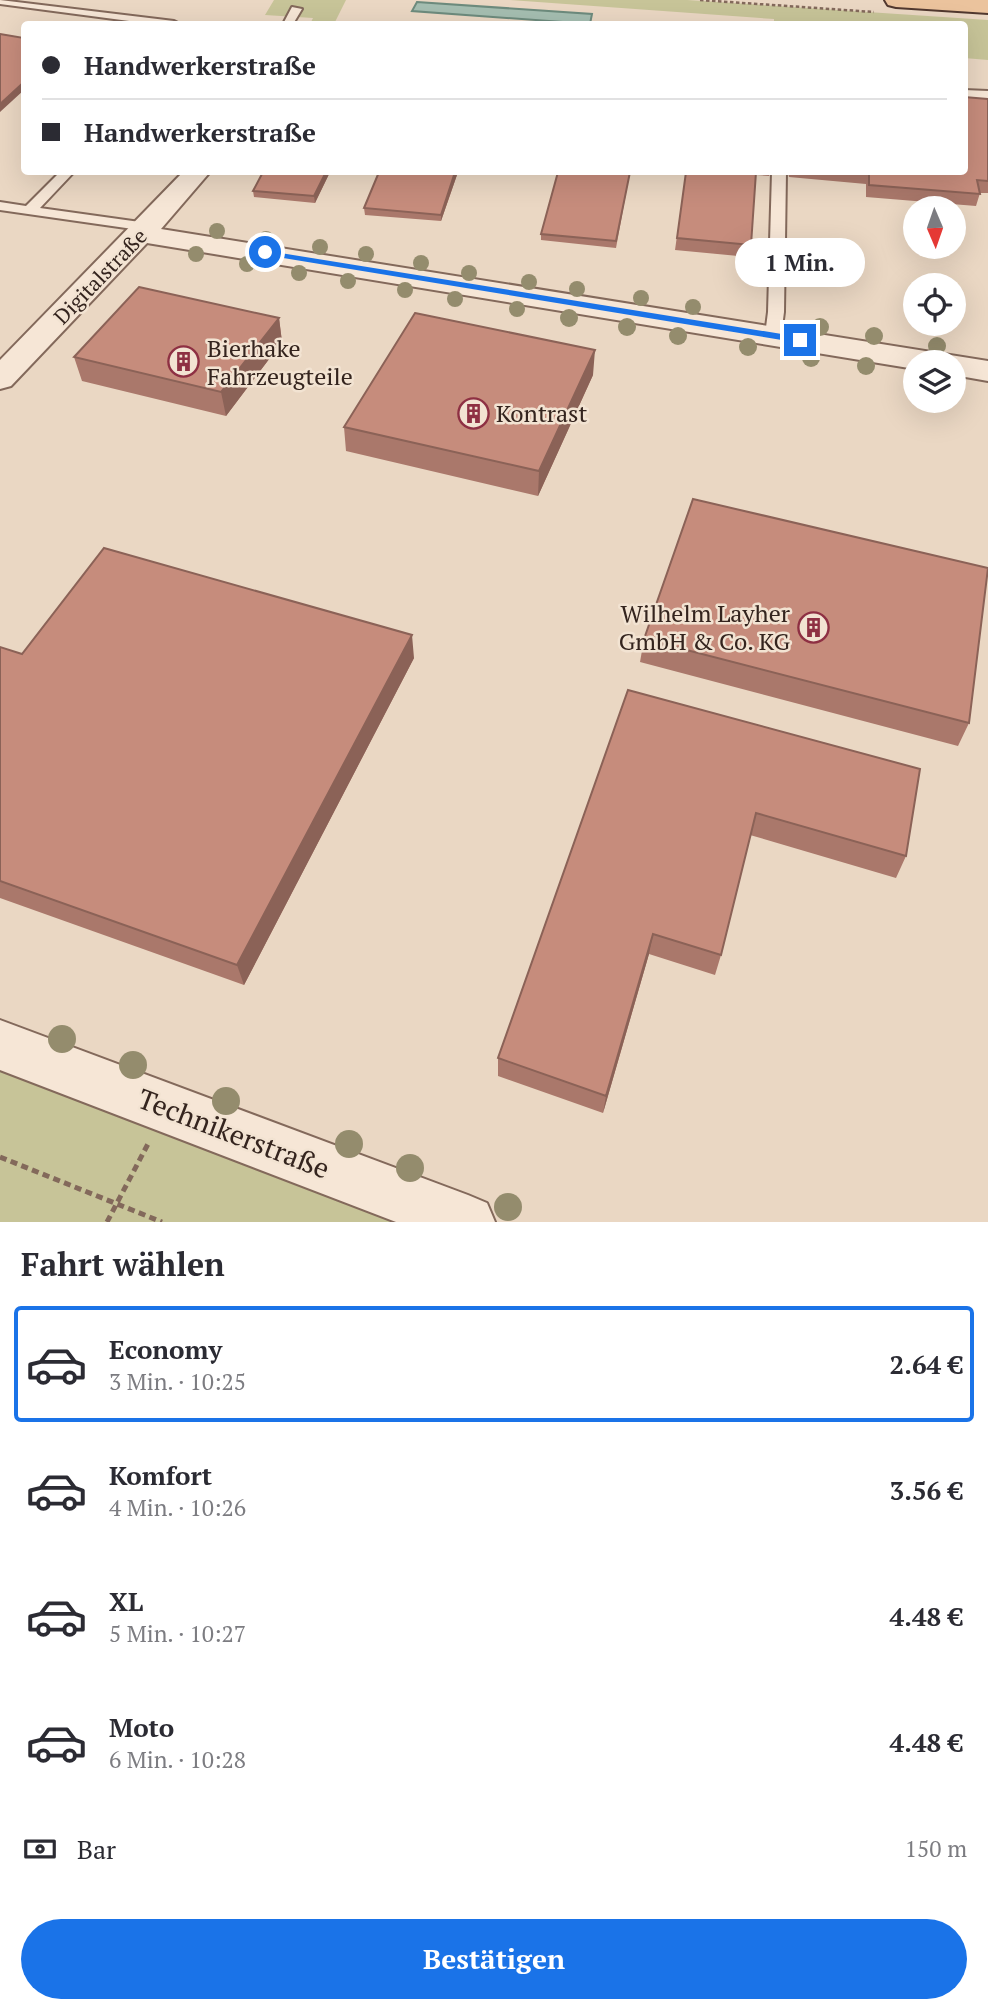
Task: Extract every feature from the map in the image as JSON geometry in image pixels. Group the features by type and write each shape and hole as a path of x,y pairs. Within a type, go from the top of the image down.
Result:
{"main road":[{"path":"887,6 988,6"}],"street":[{"name":"Digitalstraße","path":"0,379 194,175"},
{"path":"144,230 903,357"},
{"path":"966,367 988,371"},
{"name":"Technikerstraße","path":"0,1045 468,1222"}],"lane":[{"path":"0,1 151,21"},
{"path":"968,93 988,95"},
{"path":"29,211 64,175"},
{"path":"772,335 776,312 779,175"},
{"path":"0,206 144,230"}],"path":[{"path":"700,0 887,6"},
{"path":"107,1222 148,1144"},
{"path":"0,1157 162,1222"}],"shaded area":[{"path":"274,0 346,0 336,21 265,15"},
{"path":"510,0 687,0 988,20 988,60 968,58 968,21 774,19"},
{"path":"417,2 592,14 591,21 549,21 412,11"},
{"path":"0,1066 409,1222 0,1222"}],"building":[{"path":"0,34 21,38 21,85 0,104"},
{"path":"968,97 988,99 988,181 977,180 980,194 869,185 869,175 968,175"},
{"path":"261,175 324,175 314,196 253,191"},
{"path":"378,175 454,175 441,215 364,208"},
{"path":"557,175 629,175 616,241 541,234"},
{"path":"686,175 756,175 751,245 677,238"},
{"name":"Bierhake Fahrzeugteile","path":"139,287 279,318 221,392 74,357"},
{"name":"Kontrast","path":"415,313 595,350 539,471 344,427"},
{"name":"Wilhelm Layher GmbH & Co. KG","path":"693,499 988,568 969,723 644,639"},
{"path":"104,548 412,635 237,965 0,881 0,647 22,654"},
{"path":"628,690 920,769 906,856 756,813 721,955 653,934 606,1096 498,1058"}],"place":[{"name":"Bierhake Fahrzeugteile","path":"184,362"},
{"name":"Kontrast","path":"473,413"},
{"name":"Wilhelm Layher GmbH & Co. KG","path":"813,627"}],"route":[{"path":"265,252 800,340"}]}
